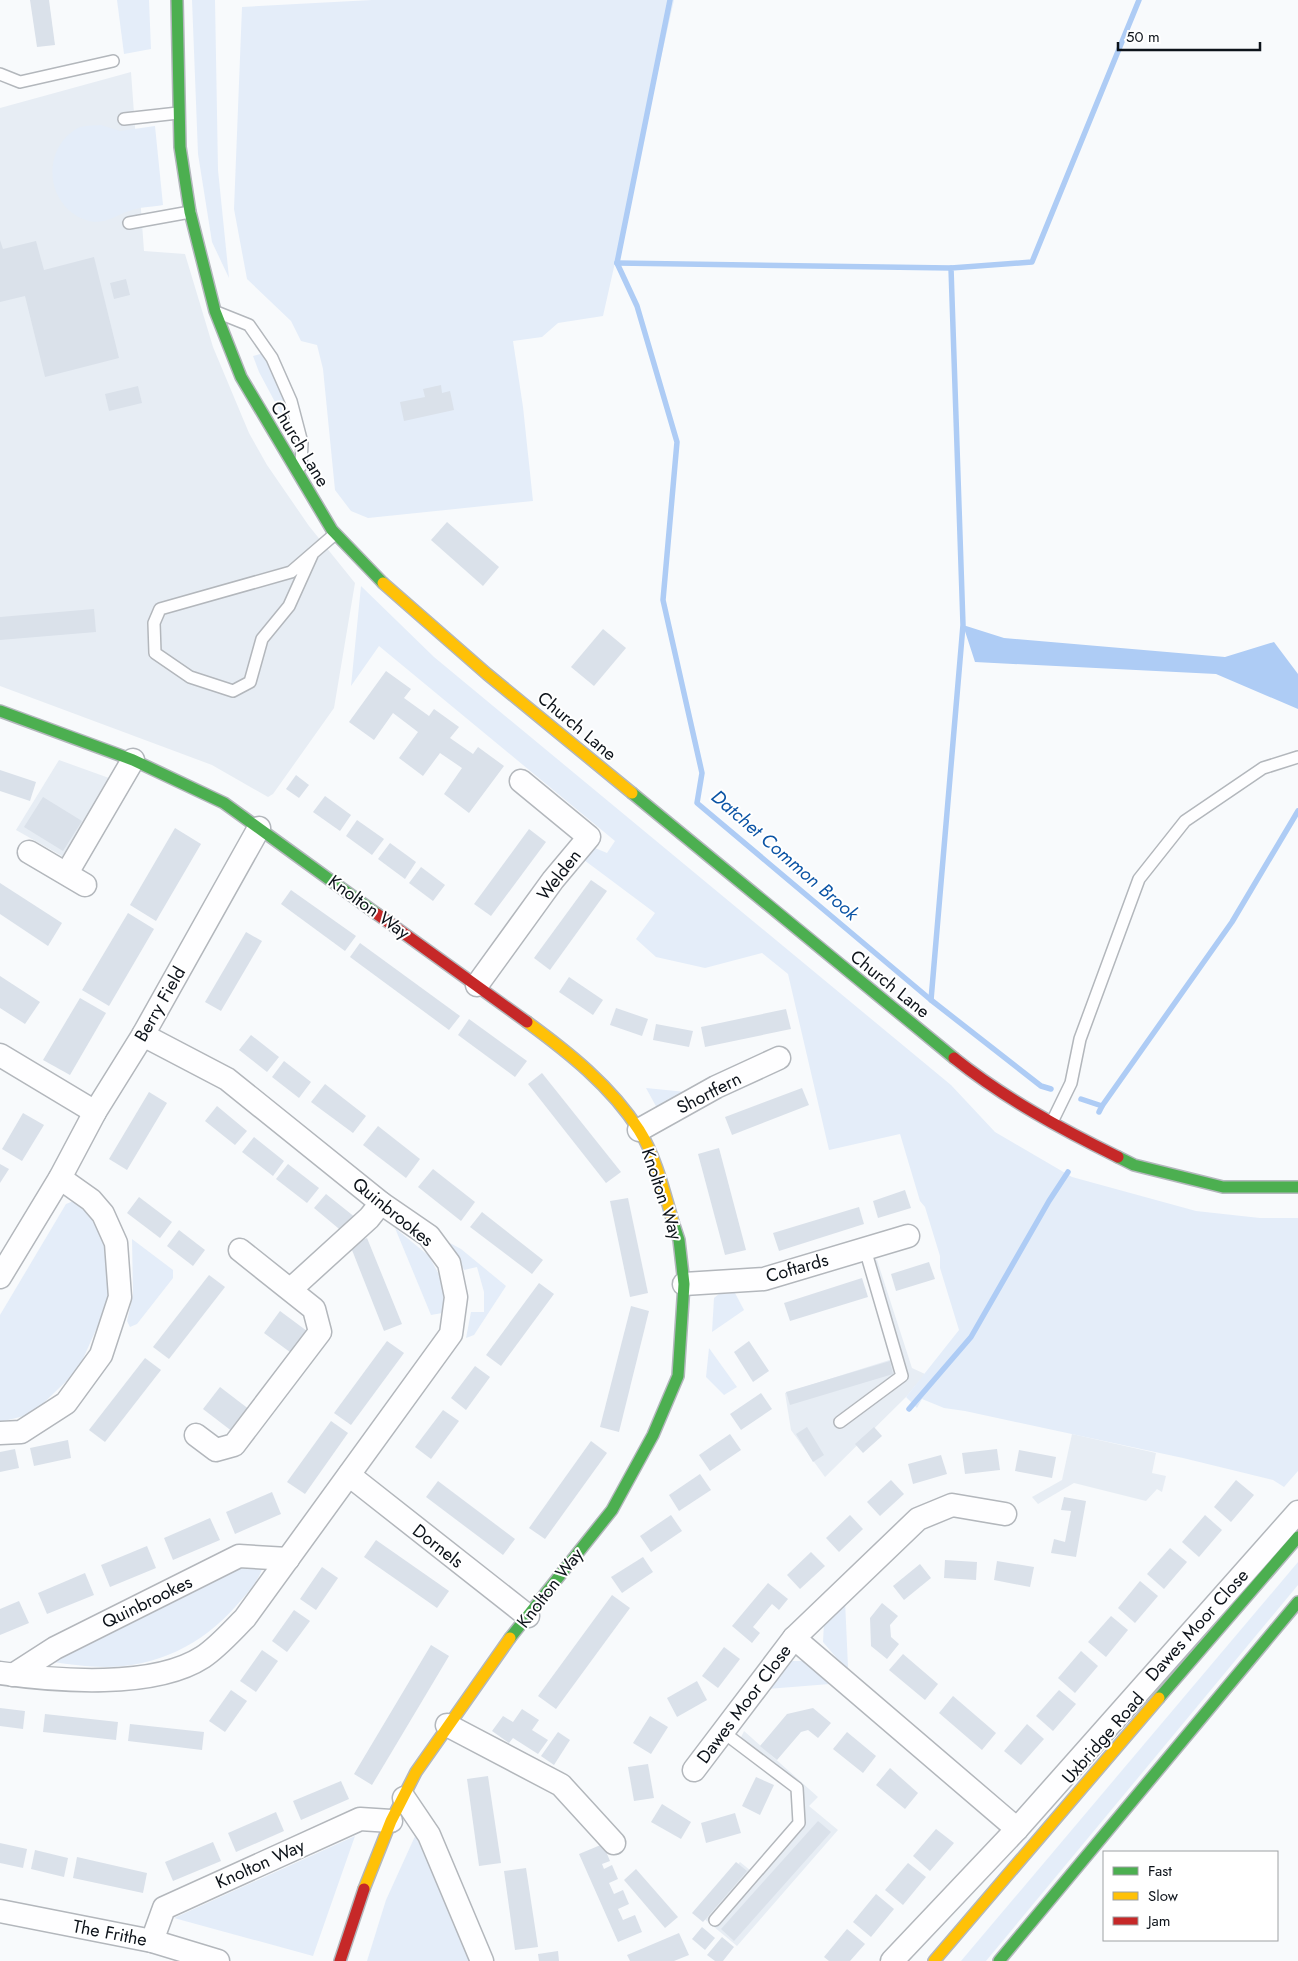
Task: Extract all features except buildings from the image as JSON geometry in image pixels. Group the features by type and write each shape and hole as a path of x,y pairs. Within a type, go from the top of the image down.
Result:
{"street":[{"name":"Church Lane","path":"176,0 180,146 190,212 215,311 241,376 335,534 384,584 480,668 699,850 984,1082 1052,1122 1134,1165 1223,1187 1298,1187"},
{"name":"Knolton Way","path":"0,711 133,760 224,803 549,1038 606,1088 639,1130 655,1163 679,1240 684,1284 678,1376 653,1435 612,1510 528,1616 447,1725 416,1772 391,1821 365,1885 340,1961"},
{"path":"29,852 76,879 133,760"},
{"name":"Welden","path":"477,985 553,880 589,837 521,781"},
{"name":"Berry Field","path":"0,1277 60,1178 95,1112 143,1035 259,828"},
{"name":"Quinbrookes","path":"7,1674 95,1681 160,1674 202,1657 245,1618 451,1334 456,1297 449,1263 429,1236 381,1203 226,1079 143,1035"},
{"path":"0,1055 95,1112"},
{"name":"Shortfern","path":"639,1130 716,1087 779,1058"},
{"path":"0,1432 21,1432 66,1403 101,1355 120,1297 116,1244 103,1214 90,1200 60,1178"},
{"path":"291,1289 369,1218 381,1203"},
{"name":"Coftards","path":"684,1284 764,1279 908,1236"},
{"path":"196,1435 216,1450 234,1445 320,1332 314,1309 240,1250"},
{"name":"Dornels","path":"349,1475 528,1616"},
{"name":"Dawes Moor Close","path":"694,1770 794,1638 918,1519 952,1505 1005,1514"},
{"name":"Dawes Moor Close","path":"892,1961 1017,1829 1298,1512"},
{"name":"Uxbridge Road","path":"934,1961 1298,1537"},
{"name":"Quinbrookes","path":"7,1674 239,1556 288,1559"},
{"path":"999,1961 1298,1602"},
{"name":"Dawes Moor Close","path":"794,1638 1017,1829"},
{"path":"447,1725 561,1785 614,1843"},
{"path":"404,1798 429,1835 482,1961"},
{"name":"Knolton Way","path":"152,1942 164,1908 360,1819 391,1821"},
{"name":"The Frithe","path":"0,1911 152,1942 218,1961"}],"lane":[{"path":"0,74 20,82 113,61"},
{"path":"124,118 178,113"},
{"path":"129,223 190,212"},
{"path":"215,311 249,325 272,358 291,401 302,443 301,479"},
{"path":"312,555 289,606 262,639 250,682 234,691 216,686 190,678 155,653 154,623 160,609 291,572 335,534"},
{"path":"1052,1122 1071,1083 1080,1039 1139,879 1185,821 1262,768 1298,757"},
{"path":"840,1422 902,1376 865,1249"},
{"path":"715,1920 799,1822 796,1788 723,1732"}],"shaded area":[{"path":"117,0 149,0 151,49 124,54"},
{"path":"192,0 215,0 218,170 229,278 212,242 198,154"},
{"path":"372,0 674,0 603,316 558,323 542,337 513,341 523,407 533,501 368,518 351,511 335,490 323,369 317,345 301,341 291,321 247,279 234,209 242,7"},
{"path":"131,72 144,251 185,254 213,347 249,433 267,465 309,526 355,583 334,708 273,794 268,797 212,765 0,686 0,108"},
{"path":"101,125 120,131 155,126 163,205 141,208 108,220 92,222 72,213 62,203 56,190 53,176 53,162 58,149 66,137 78,128"},
{"path":"264,353 278,377 299,442 292,434 259,372 253,356"},
{"path":"361,586 434,657 951,1085 995,1132 1072,1177 1196,1211 1260,1218 1298,1218 1298,1471 1284,1487 1273,1480 1183,1458 944,1408 922,1399 917,1408 906,1397 959,1330 940,1268 940,1256 925,1207 920,1201 900,1134 829,1150 788,974 762,953 705,968 656,957 636,939 655,913 580,857 595,848 607,853 615,841 379,646 351,686"},
{"path":"59,760 109,778 87,818 69,860 16,830"},
{"path":"646,1088 686,1092 657,1108"},
{"path":"81,1198 107,1232 110,1270 108,1303 78,1370 32,1414 0,1422 0,1315 66,1204"},
{"path":"395,1228 429,1256 443,1282 448,1312 431,1315"},
{"path":"132,1239 173,1270 173,1278 137,1324 130,1327 127,1321 133,1294"},
{"path":"450,1243 461,1249 506,1286 474,1335 466,1338 471,1312 484,1312 484,1292 477,1267 464,1270"},
{"path":"877,1260 912,1368 925,1374 906,1397 825,1477 791,1430 785,1393 899,1357 869,1263"},
{"path":"735,1293 744,1310 712,1332 714,1298 719,1294"},
{"path":"709,1348 737,1387 724,1395 706,1377"},
{"path":"1072,1434 1156,1453 1152,1473 1166,1476 1162,1492 1157,1489 1146,1501 1074,1483 1038,1504 1032,1497 1062,1480"},
{"path":"1298,1562 1298,1585 986,1961 961,1961"},
{"path":"257,1565 262,1569 251,1589 223,1620 208,1632 177,1651 160,1658 124,1666 99,1667 52,1662 236,1569"},
{"path":"845,1600 848,1667 846,1669 823,1642 824,1622"},
{"path":"792,1661 806,1661 834,1681 830,1684 767,1689"},
{"path":"744,1731 818,1797 809,1806 838,1830 737,1946 696,1912 740,1862 751,1871 801,1815 795,1792 736,1748"},
{"path":"416,1834 473,1961 367,1961 386,1900"},
{"path":"355,1836 313,1956 174,1918"}],"water":[{"path":"963,625 1004,638 1225,657 1274,642 1298,674 1298,709 1216,674 975,662"}],"waterway":[{"path":"617,263 670,0"},
{"path":"931,1000 963,625 951,268 1032,262 1139,0"},
{"name":"Datchet Common Brook","path":"617,263 637,306 677,442 663,600 702,773 697,803 931,1000 1041,1086 1051,1089"},
{"path":"617,263 951,268"},
{"path":"1102,1106 1232,922 1298,811"},
{"path":"1081,1099 1102,1106 1099,1112"},
{"path":"909,1409 971,1337 1049,1201 1068,1172"}],"traffic: fast":[{"path":"177,0 180,147 190,212 215,311 241,377 332,530 383,583"},
{"path":"0,711 133,760 224,803 377,914"},
{"path":"632,793 954,1058"},
{"path":"1118,1157 1134,1165 1223,1187 1298,1187"},
{"path":"510,1638 612,1510 653,1435 678,1376 684,1284 679,1240 673,1222"},
{"path":"1159,1698 1298,1537"},
{"path":"999,1961 1298,1602"}],"traffic: slow":[{"path":"383,583 487,674 632,793"},
{"path":"527,1022 588,1071 628,1114 650,1151 673,1222"},
{"path":"364,1889 391,1821 416,1772 510,1638"},
{"path":"934,1961 1159,1698"}],"traffic: jam":[{"path":"377,914 527,1022"},
{"path":"954,1058 1013,1100 1118,1157"},
{"path":"340,1961 364,1889"}]}
